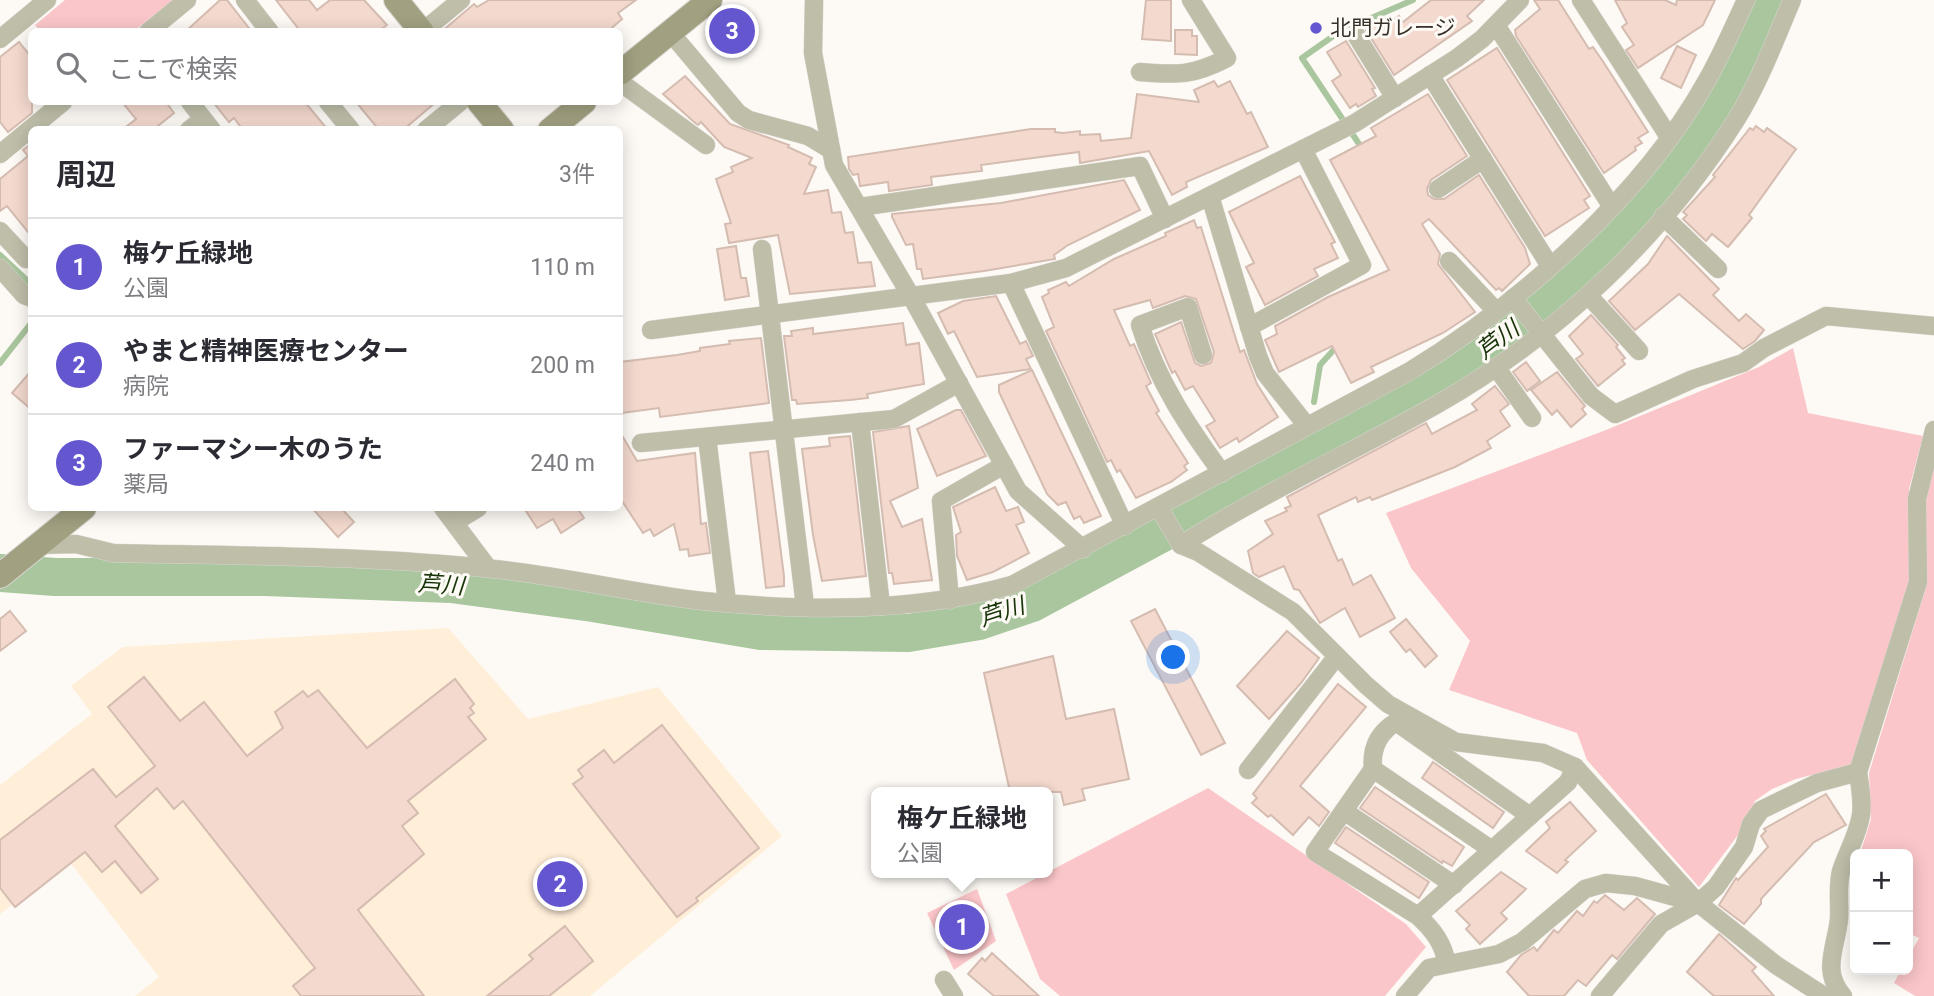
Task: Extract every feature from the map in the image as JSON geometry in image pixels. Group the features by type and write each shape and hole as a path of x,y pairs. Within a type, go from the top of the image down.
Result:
{"street":[{"path":"0,38 47,0"},
{"path":"153,28 187,0"},
{"path":"245,0 267,28"},
{"path":"396,0 419,28"},
{"path":"427,28 461,0"},
{"path":"623,71 710,0"},
{"path":"814,0 813,53 834,165 912,298 1018,491 1083,549"},
{"path":"1139,72 1177,75 1200,72 1227,58 1191,0"},
{"path":"651,330 1012,284 1066,268 1347,127 1457,58 1496,25 1520,0"},
{"path":"1581,0 1668,136"},
{"path":"29,552 76,544 113,553 419,561 488,568 727,602 805,606 881,606 950,600 1012,585 1222,474 1419,365 1513,298 1612,207 1668,136 1706,83 1746,0"},
{"path":"1181,545 1264,495 1436,405 1496,368 1588,295 1663,216 1736,120 1792,0"},
{"path":"1496,25 1612,207"},
{"path":"670,32 738,113 749,121 808,136 831,150"},
{"path":"1356,35 1395,98"},
{"path":"1430,75 1550,266"},
{"path":"623,84 706,145"},
{"path":"34,126 60,105"},
{"path":"192,105 202,126"},
{"path":"330,105 348,126"},
{"path":"431,126 456,105"},
{"path":"481,105 499,126"},
{"path":"555,126 580,105"},
{"path":"0,154 28,131"},
{"path":"1249,327 1362,265 1303,149"},
{"path":"1438,189 1483,159"},
{"path":"860,207 1140,166 1165,219"},
{"path":"1210,196 1265,373 1307,426"},
{"path":"1663,216 1718,269"},
{"path":"0,231 28,257"},
{"path":"762,249 805,606"},
{"path":"1449,261 1496,311"},
{"path":"0,268 28,296"},
{"path":"1012,284 1125,526"},
{"path":"1588,295 1639,351"},
{"path":"1513,298 1591,396 1615,414 1693,379 1743,363 1764,348 1826,316 1934,326"},
{"path":"1203,355 1188,307 1140,325 1147,349 1182,418 1222,474"},
{"path":"1496,368 1532,418"},
{"path":"641,443 894,419 959,383"},
{"path":"860,422 881,606"},
{"path":"1843,996 1831,973 1829,957 1837,933 1837,896 1841,873 1861,818 1862,800 1858,772 1919,582 1917,499 1934,430"},
{"path":"707,437 727,602"},
{"path":"950,600 941,501 1004,465"},
{"path":"1159,508 1181,545 1198,552 1293,612 1388,704 1457,742 1543,753 1575,767 1698,903 1797,990 1824,996"},
{"path":"0,576 80,511"},
{"path":"446,511 488,568"},
{"path":"455,522 473,511"},
{"path":"1248,770 1337,656"},
{"path":"1447,964 1444,947 1432,929 1418,916 1315,852 1373,769 1371,752 1385,729 1396,722 1530,817"},
{"path":"1418,916 1568,782 1575,767"},
{"path":"1373,769 1492,850"},
{"path":"1600,996 1661,924 1698,903 1716,887 1744,847 1751,824 1761,810 1817,783 1858,772"},
{"path":"1344,811 1454,885"},
{"path":"1405,996 1429,968 1499,954 1522,942 1585,889 1605,883 1634,886 1698,903"},
{"path":"944,980 954,996"}],"shaded area":[{"path":"65,0 173,0 138,28 38,28 35,25"},
{"path":"1793,348 1808,413 1923,436 1909,489 1911,574 1905,603 1854,764 1796,779 1772,789 1755,801 1738,835 1699,887 1587,760 1577,733 1449,690 1470,641 1411,568 1386,513 1606,430 1759,367"},
{"path":"1934,457 1934,996 1915,996 1894,983 1898,975 1913,975 1913,949 1919,938 1913,935 1913,849 1862,849 1871,819 1869,773 1927,584 1924,512"},
{"path":"448,628 528,719 658,687 782,836 590,996 135,996 159,977 69,861 0,914 0,785 92,714 71,686 123,647"},
{"path":"1208,788 1406,924 1426,947 1385,996 1060,996 1040,979 1006,894 1036,878 1053,878 1053,869"},
{"path":"977,889 996,941 954,970 927,913"}],"building":[{"path":"220,0 227,0 249,28 189,28"},
{"path":"276,0 309,0 317,10 330,0 364,0 387,25 383,28 298,28"},
{"path":"489,0 636,0 618,13 622,19 612,28 446,28 474,4 477,7"},
{"path":"1146,0 1171,0 1171,41 1142,39"},
{"path":"1431,0 1484,0 1467,16 1472,21 1394,75 1366,30 1387,17 1390,22 1399,16 1403,22"},
{"path":"1534,0 1558,0 1589,49 1593,47 1604,63 1648,132 1638,138 1642,143 1635,147 1636,150 1604,173 1516,36 1515,30 1540,9"},
{"path":"1615,0 1665,0 1676,5 1677,0 1715,0 1703,25 1638,68 1626,50 1634,45 1622,27 1627,23"},
{"path":"1175,30 1192,30 1192,36 1197,36 1197,55 1175,54"},
{"path":"1346,41 1375,88 1372,89 1376,96 1358,107 1356,104 1350,108 1332,81 1341,75 1327,52"},
{"path":"19,42 28,53 28,105 32,105 32,113 8,132 0,122 0,57"},
{"path":"1677,46 1696,55 1681,88 1661,78"},
{"path":"1497,48 1590,196 1584,200 1589,208 1545,236 1447,80"},
{"path":"685,76 730,124 789,145 788,147 812,158 809,164 816,167 804,194 828,190 832,213 841,212 845,233 853,232 858,263 871,262 875,286 790,294 778,235 729,243 725,224 731,223 716,179 733,172 731,167 752,158 724,147 701,122 698,125 663,94"},
{"path":"1214,81 1218,87 1230,81 1247,114 1251,112 1268,147 1186,182 1187,187 1172,195 1149,151 1080,163 1079,152 981,165 982,171 931,177 932,185 889,191 888,182 860,186 858,174 853,175 849,169 848,157 1031,129 1055,129 1055,132 1063,133 1080,131 1080,135 1100,134 1101,141 1131,138 1137,94 1199,102 1194,90"},
{"path":"1428,94 1467,156 1431,180 1427,189 1428,195 1434,199 1444,199 1479,175 1525,248 1530,264 1502,291 1499,288 1496,290 1429,219 1422,224 1440,254 1438,264 1475,312 1443,333 1371,367 1374,372 1351,383 1332,346 1279,372 1265,340 1277,334 1275,326 1328,297 1389,270 1330,160 1376,136 1371,128"},
{"path":"124,105 168,105 174,113 158,126 127,126 136,119"},
{"path":"215,105 307,105 325,126 240,126 234,118 229,122"},
{"path":"358,105 432,105 408,126 376,126"},
{"path":"1756,126 1764,132 1767,128 1796,149 1749,215 1752,218 1728,247 1712,234 1706,241 1683,219 1687,215 1683,212 1715,177 1713,175 1750,128 1753,130"},
{"path":"28,156 28,232 7,206 0,211 0,179"},
{"path":"1300,176 1335,242 1331,244 1338,258 1314,269 1318,276 1265,305 1246,267 1254,263 1229,212"},
{"path":"1124,180 1140,210 1068,245 1054,255 1055,259 984,271 923,279 921,269 917,269 913,244 906,245 892,217 892,214 1001,203"},
{"path":"1194,220 1197,228 1201,227 1240,352 1244,350 1257,384 1278,417 1239,442 1237,438 1220,448 1206,426 1215,421 1193,386 1185,390 1175,371 1172,373 1155,334 1181,322 1195,363 1201,366 1211,363 1214,352 1196,299 1185,296 1153,308 1150,300 1114,310 1130,346 1134,344 1151,383 1146,386 1159,411 1156,413 1188,463 1184,466 1187,470 1171,482 1136,498 1120,470 1117,472 1111,460 1107,462 1046,331 1054,327 1042,297 1049,293 1048,290 1066,282 1069,286 1114,259 1166,236 1165,233"},
{"path":"1667,236 1719,289 1713,295 1739,321 1746,314 1764,330 1755,341 1743,349 1679,294 1635,330 1609,301 1648,264"},
{"path":"736,246 741,278 746,278 749,296 725,300 717,249"},
{"path":"996,296 1020,344 1026,341 1033,356 1026,359 1031,369 977,377 954,331 948,334 938,313 963,301"},
{"path":"1591,315 1618,345 1616,347 1625,358 1622,360 1625,364 1598,386 1576,359 1583,354 1569,336"},
{"path":"903,323 906,345 919,343 924,384 867,394 868,398 797,404 796,400 792,400 784,336 792,336 791,331 813,328 813,334"},
{"path":"761,338 769,403 660,417 659,408 623,413 623,362 700,351 700,348 730,344 729,341"},
{"path":"1526,362 1540,381 1527,391 1513,372"},
{"path":"1032,370 1101,516 1084,523 1080,516 1074,519 1066,502 1058,505 1047,494 999,392 999,385"},
{"path":"1557,372 1585,406 1582,409 1586,414 1571,427 1557,410 1552,415 1531,390"},
{"path":"28,375 28,407 12,393"},
{"path":"1495,386 1509,404 1500,411 1510,426 1487,441 1491,448 1455,467 1372,500 1370,497 1358,502 1356,497 1318,515 1338,561 1342,559 1353,585 1371,575 1395,618 1360,637 1345,608 1320,623 1299,590 1294,589 1284,566 1259,577 1253,573 1248,551 1273,534 1265,521 1287,511 1285,508 1291,506 1287,497 1426,423 1432,434 1477,410 1472,404"},
{"path":"961,410 986,456 937,476 917,429"},
{"path":"909,426 918,488 890,501 902,527 922,519 932,580 894,584 892,573 889,573 873,432"},
{"path":"850,436 866,576 822,581 802,449 830,446 829,438"},
{"path":"623,437 637,461 695,453 701,524 706,523 710,553 689,556 688,549 680,550 674,524 654,536 650,529 643,533 623,503"},
{"path":"768,451 784,586 766,588 750,453"},
{"path":"995,487 1006,511 1018,507 1024,522 1016,525 1029,553 993,572 967,580 957,556 956,535 961,532 953,507"},
{"path":"315,511 344,511 354,522 338,537"},
{"path":"526,511 579,511 584,518 561,533 553,519 537,528"},
{"path":"1155,609 1225,743 1201,755 1131,621"},
{"path":"10,611 26,631 0,651 0,619"},
{"path":"1406,619 1437,656 1425,667 1410,649 1406,652 1390,632"},
{"path":"1287,631 1319,658 1269,719 1237,686"},
{"path":"1053,656 1066,719 1114,709 1129,779 1082,789 1085,800 1064,805 1061,792 1053,792 1053,787 1009,787 984,673"},
{"path":"144,677 180,721 204,702 247,756 283,728 275,712 303,691 308,697 318,690 367,748 455,679 474,704 470,708 474,713 468,717 486,739 408,801 418,813 402,826 424,854 358,910 424,996 301,996 293,986 315,968 183,801 174,809 157,788 115,826 158,879 141,893 115,861 102,872 85,852 15,907 0,888 0,840 93,769 116,797 155,766 108,707"},
{"path":"1338,684 1366,707 1300,786 1329,812 1319,826 1309,817 1293,835 1271,815 1268,817 1252,803 1257,798 1253,794"},
{"path":"662,725 759,848 696,898 698,901 677,917 573,784 583,777 578,770 604,750 614,763"},
{"path":"1433,762 1504,812 1493,828 1422,778"},
{"path":"1375,787 1464,847 1452,866 1443,861 1442,863 1360,808"},
{"path":"1826,794 1846,825 1814,842 1761,899 1761,904 1744,924 1719,905 1736,878 1738,880 1768,847 1761,836 1766,831 1764,829"},
{"path":"1570,802 1596,831 1565,860 1568,862 1557,873 1526,851 1550,828 1546,822"},
{"path":"1346,827 1429,882 1419,898 1335,843"},
{"path":"1501,872 1526,889 1501,913 1507,919 1480,944 1466,929 1470,925 1456,911"},
{"path":"1605,895 1624,910 1637,898 1655,914 1617,959 1612,955 1586,986 1578,980 1564,996 1529,996 1507,972 1521,955 1534,947 1537,951 1554,930 1558,933 1577,911 1583,916 1594,901 1597,903"},
{"path":"565,926 593,961 549,996 487,996 533,959 529,955"},
{"path":"1719,934 1756,967 1752,971 1774,996 1714,996 1687,972"},
{"path":"992,953 1039,996 994,996 968,974 982,958 985,961"}],"waterway":[{"path":"1363,150 1302,58 1339,32 1413,0"},
{"name":"芦川","path":"0,573 55,577 265,577 451,584 593,603 761,631 908,633 979,621 1032,603 1285,467 1471,360 1558,295 1663,186 1722,107 1768,0"},
{"path":"0,255 28,281"},
{"path":"0,363 28,327"},
{"path":"1314,402 1320,365 1339,344"}],"place":[{"name":"北門ガレージ","path":"1316,28"},
{"name":"ファーマシー木のうた","path":"732,31"},
{"name":"やまと精神医療センター","path":"560,884"},
{"name":"梅ケ丘緑地","path":"962,927"}]}
